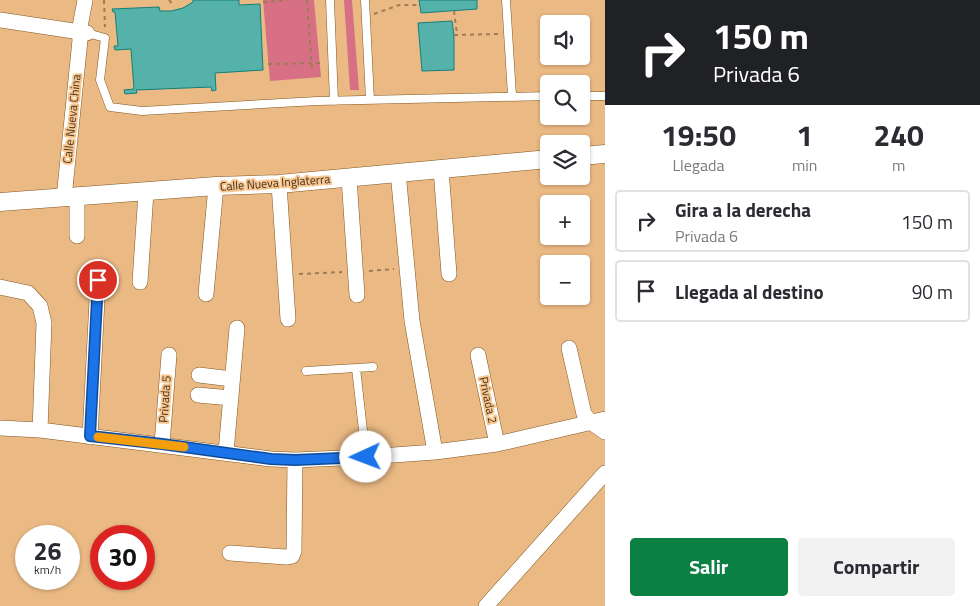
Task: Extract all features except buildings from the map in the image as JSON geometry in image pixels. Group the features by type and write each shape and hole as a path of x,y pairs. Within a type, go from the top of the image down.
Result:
{"street":[{"name":"Calle Nueva China","path":"77,236 71,198 85,0"},
{"name":"Calle Nueva China","path":"82,35 94,0"},
{"path":"0,20 82,35"},
{"path":"590,155 605,154"},
{"name":"Calle Nueva Inglaterra","path":"0,202 216,186 279,184 540,160"},
{"path":"441,169 449,274"},
{"path":"398,172 412,321 435,452"},
{"path":"348,178 357,295"},
{"path":"279,184 288,319"},
{"path":"206,294 216,186"},
{"path":"140,282 146,192"},
{"path":"90,436 98,280"},
{"path":"0,287 28,293 40,306 44,323 40,430"},
{"path":"226,452 237,328"},
{"path":"569,348 584,414 598,421 605,432"},
{"name":"Privada 5","path":"162,444 169,355"},
{"name":"Privada 2","path":"478,355 497,444"},
{"path":"199,375 232,379"},
{"path":"198,395 231,398"},
{"path":"0,428 40,430 271,459 295,460 435,452 497,444 598,421"},
{"path":"230,553 292,556 294,550 295,460"},
{"path":"486,606 605,473"}],"lane":[{"path":"330,0 334,63 334,101"},
{"path":"365,0 370,100"},
{"path":"506,0 512,96"},
{"path":"82,35 105,38 100,80 110,108 142,111 334,101 540,96"},
{"path":"590,96 605,96"},
{"path":"306,371 373,367"},
{"path":"356,368 366,457"}],"path":[{"path":"104,0 105,38"},
{"path":"169,0 173,5"},
{"path":"263,2 289,0"},
{"path":"307,0 312,69"},
{"path":"366,16 399,5 420,5"},
{"path":"454,11 456,34 508,34"},
{"path":"268,64 334,63"}],"shaded area":[{"path":"263,0 314,0 321,77 270,81"},
{"path":"344,0 352,0 359,90 350,90"}],"slow traffic":[{"path":"98,437 184,447"}],"route":[{"path":"98,280 90,436 271,459 295,460 366,457"}]}
